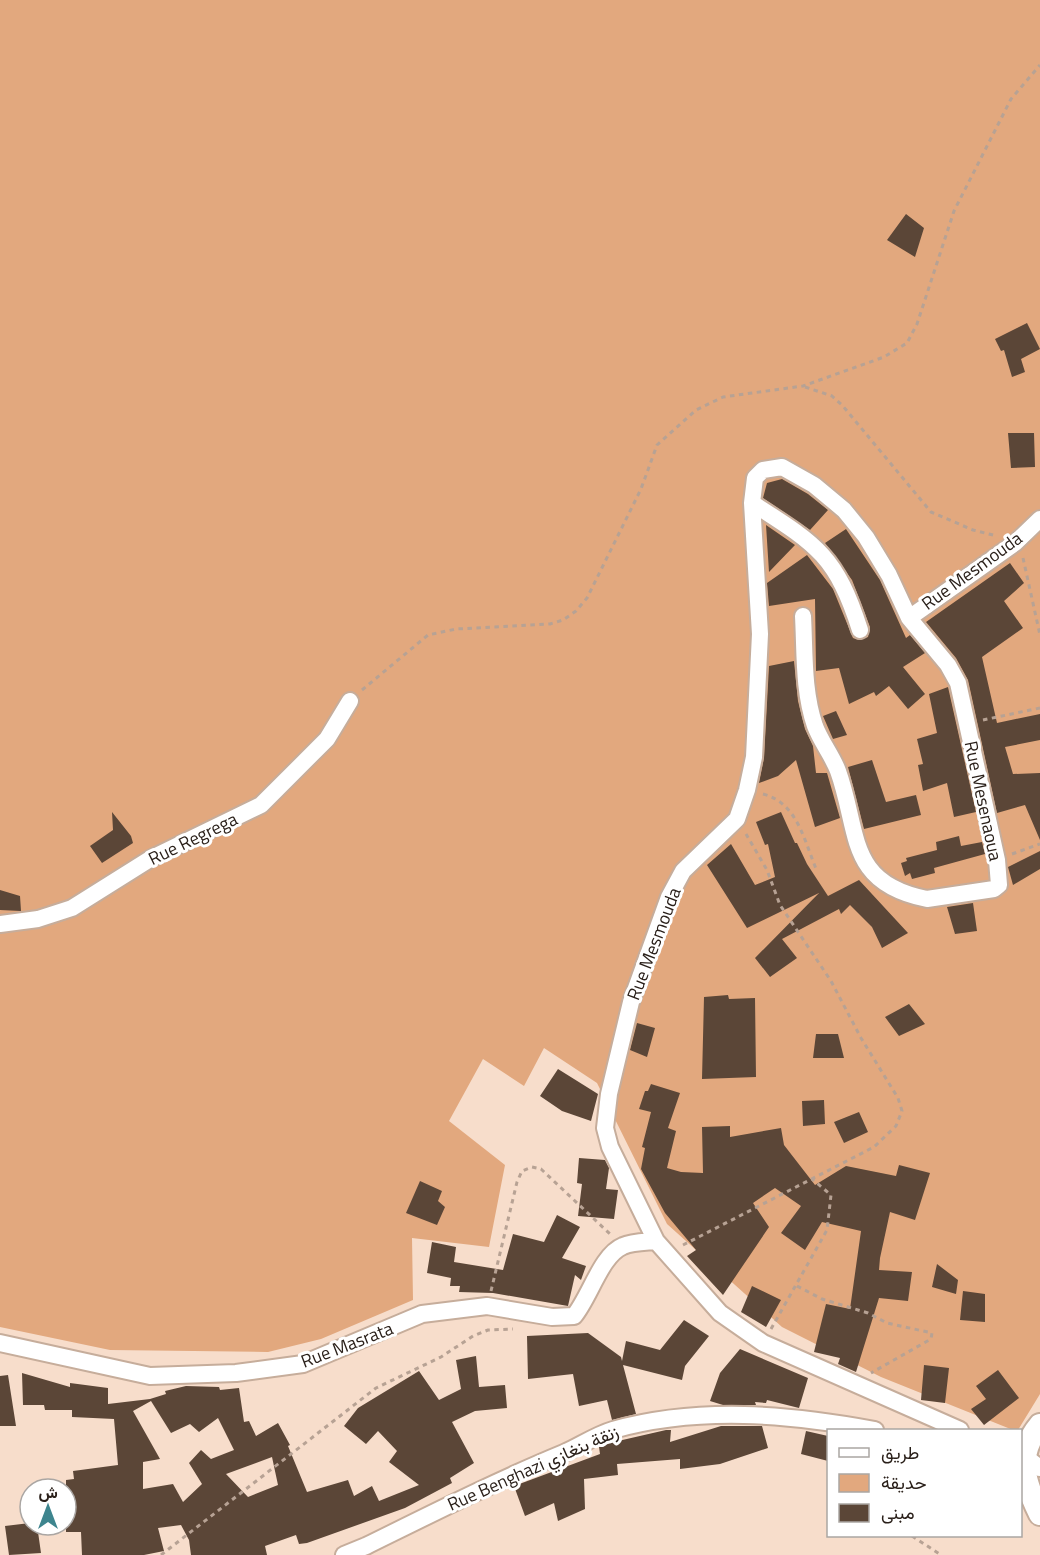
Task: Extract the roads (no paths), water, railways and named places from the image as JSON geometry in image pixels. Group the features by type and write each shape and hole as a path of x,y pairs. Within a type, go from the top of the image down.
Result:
{"main road":[{"path":"1040,1425 1033,1433 1024,1473 1040,1514"}],"street":[{"name":"Rue Mesmouda","path":"956,1429 763,1343 720,1313 661,1248 610,1147 605,1128 609,1094 630,1002 669,897 683,871 737,819 747,790 754,757 760,634 752,502 756,478 763,470 772,467 794,472 844,510 866,537 889,575 909,618 1015,543 1040,519"},
{"path":"752,502 797,531 825,556 842,580 860,630"},
{"name":"Rue Mesenaoua","path":"803,616 812,714 823,744 837,768 861,857 881,880 904,893 927,899 994,889 999,879 997,860 954,673 909,618"},
{"name":"Rue Regrega","path":"0,924 38,919 72,908 150,859 261,805 327,739 350,702"},
{"name":"Rue Masrata","path":"0,1342 150,1376 236,1373 303,1364 422,1314 487,1306 552,1317 574,1316 585,1304 606,1260 622,1246 661,1248"},
{"name":"Rue Benghazi زنقة بنغازي","path":"344,1555 498,1480 612,1431 670,1419 751,1414 816,1419 865,1429"}]}
